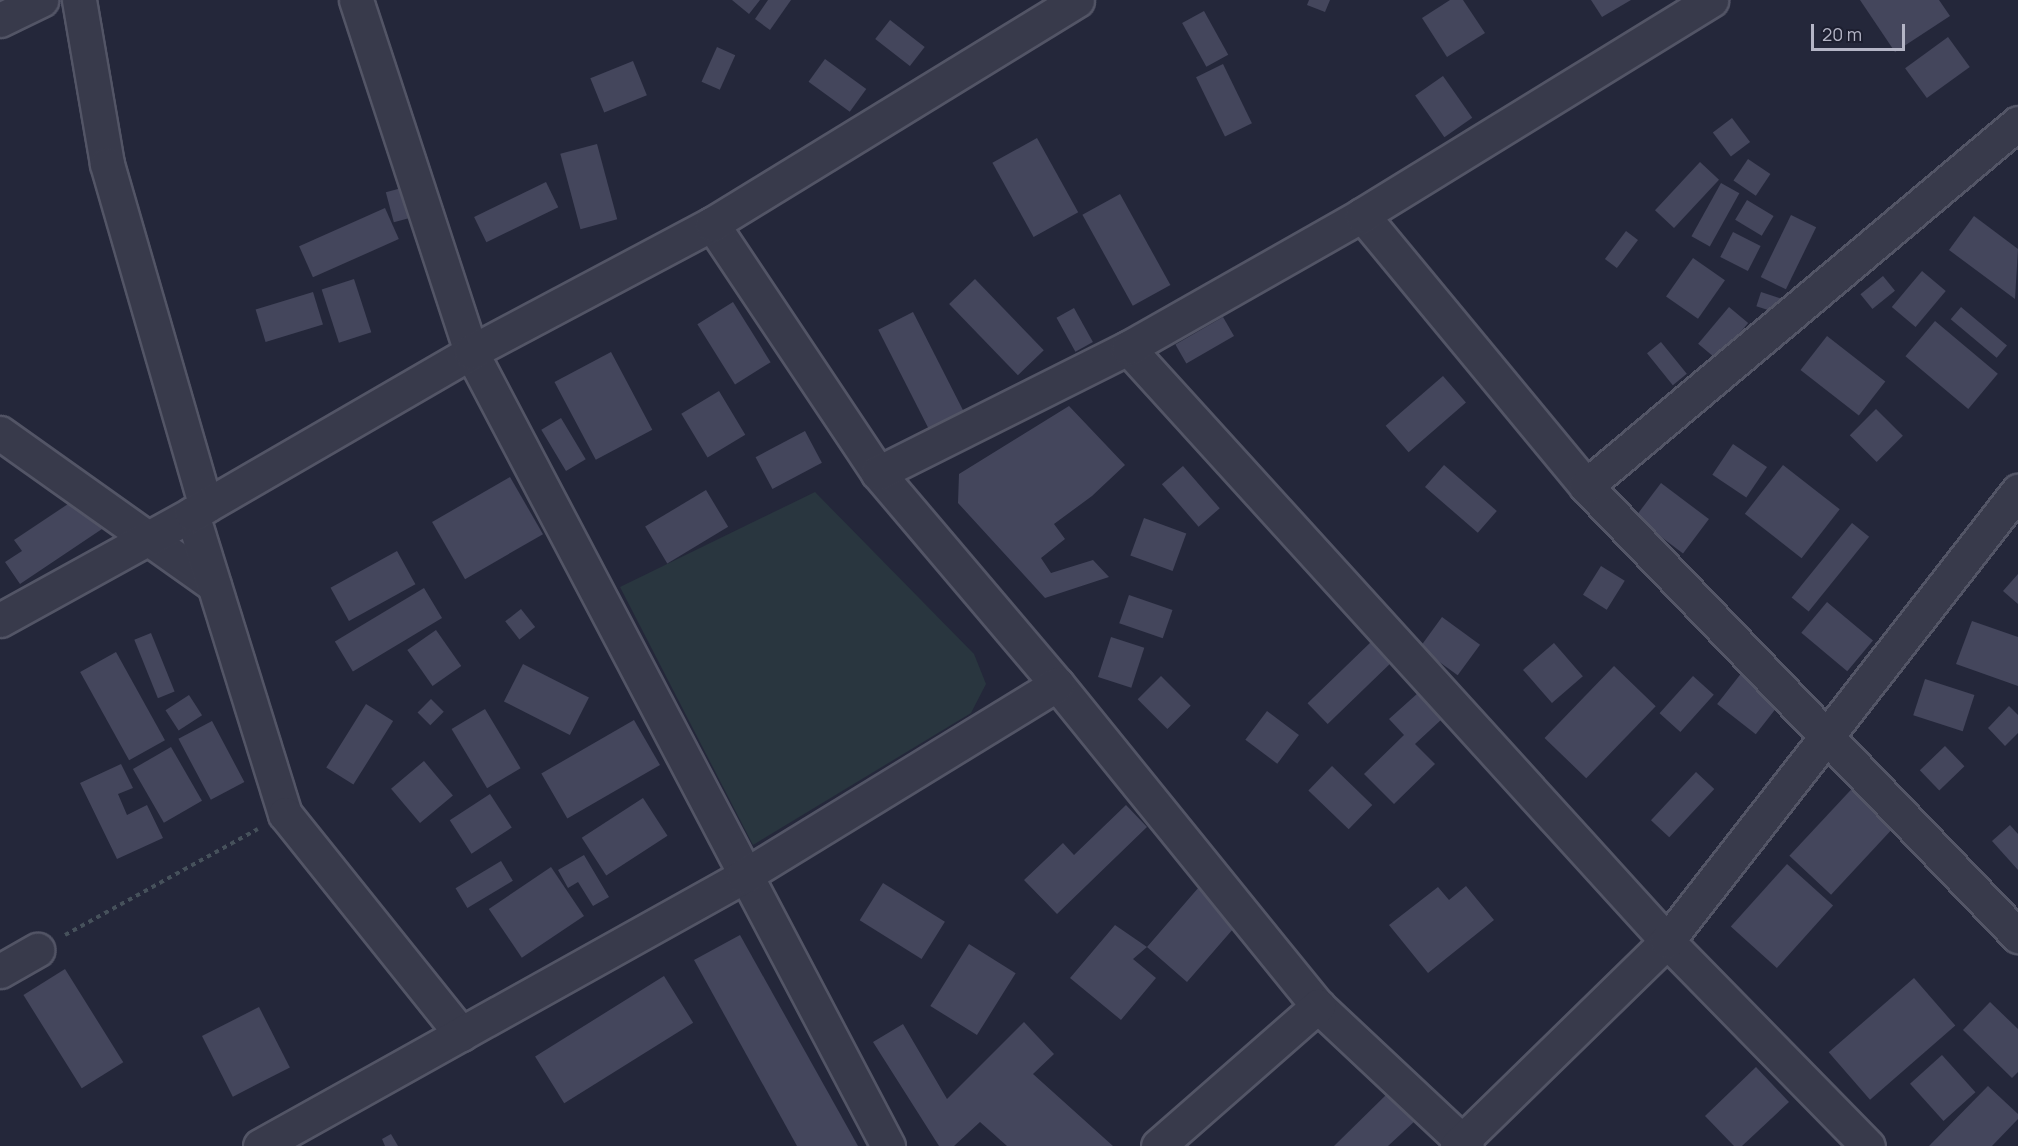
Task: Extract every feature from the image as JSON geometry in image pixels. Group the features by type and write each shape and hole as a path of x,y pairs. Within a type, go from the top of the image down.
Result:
{"street":[{"path":"0,20 41,0"},
{"path":"79,0 107,164 199,510 214,585 285,814 461,1034"},
{"path":"356,0 471,352 744,876 888,1146"},
{"path":"0,620 199,510 471,352 712,224 1077,0"},
{"path":"878,473 1128,348 1362,215 1711,0"},
{"path":"1586,486 2018,123"},
{"path":"1362,215 1586,486 1829,735 2018,936"},
{"path":"712,224 878,473 1057,684 1318,1005 1462,1144 1667,941 2015,504"},
{"path":"1128,348 1667,941 1868,1146"},
{"path":"0,434 214,585"},
{"path":"260,1146 744,876 1057,684"},
{"path":"0,971 37,950"},
{"path":"1158,1146 1318,1005"}],"path":[{"path":"37,950 285,814"}],"shaded area":[{"path":"815,492 974,654 986,684 971,713 753,845 620,587"}],"building":[{"path":"732,0 760,0 749,14"},
{"path":"768,0 791,0 770,30 755,19"},
{"path":"1309,0 1330,0 1325,12 1307,5"},
{"path":"1450,0 1463,0 1485,33 1447,57 1422,18"},
{"path":"1591,0 1631,0 1602,17"},
{"path":"1860,0 1939,0 1950,16 1895,52"},
{"path":"1204,11 1228,55 1206,67 1182,23"},
{"path":"890,20 925,47 910,66 875,39"},
{"path":"1948,37 1970,67 1927,98 1905,68"},
{"path":"717,47 735,55 720,90 702,82"},
{"path":"825,59 866,89 850,112 809,82"},
{"path":"633,61 647,95 604,113 590,78"},
{"path":"1223,64 1252,123 1225,136 1196,77"},
{"path":"1443,76 1472,118 1444,137 1415,96"},
{"path":"1732,118 1750,142 1731,156 1713,132"},
{"path":"1037,138 1078,212 1034,237 992,163"},
{"path":"597,144 617,219 580,229 560,154"},
{"path":"1748,159 1770,174 1756,196 1733,181"},
{"path":"1700,162 1719,180 1674,228 1655,210"},
{"path":"546,182 558,207 486,242 474,217"},
{"path":"1721,183 1739,193 1710,247 1691,236"},
{"path":"409,186 417,216 394,222 386,192"},
{"path":"1120,194 1170,285 1133,306 1082,215"},
{"path":"1747,200 1774,216 1762,236 1735,220"},
{"path":"385,208 399,239 313,277 299,246"},
{"path":"1791,215 1816,227 1786,289 1761,277"},
{"path":"1974,216 2018,249 2015,299 1949,250"},
{"path":"1626,231 1638,240 1617,268 1605,259"},
{"path":"1733,232 1761,246 1748,271 1720,257"},
{"path":"1693,258 1725,280 1698,319 1666,297"},
{"path":"1922,271 1946,291 1916,327 1892,307"},
{"path":"1883,276 1895,291 1872,309 1860,294"},
{"path":"354,279 371,332 339,343 322,290"},
{"path":"975,279 1044,350 1018,375 949,304"},
{"path":"313,292 323,325 266,342 256,310"},
{"path":"1761,292 1782,299 1777,313 1756,306"},
{"path":"733,302 771,362 735,384 697,324"},
{"path":"1729,307 1748,323 1717,360 1698,344"},
{"path":"1961,307 2007,346 1997,358 1951,319"},
{"path":"1074,308 1093,342 1075,352 1057,318"},
{"path":"913,312 965,414 930,432 878,330"},
{"path":"1223,317 1234,336 1186,364 1175,344"},
{"path":"1935,321 1998,374 1968,409 1905,356"},
{"path":"1827,336 1885,382 1859,415 1801,370"},
{"path":"1661,342 1687,374 1673,385 1647,353"},
{"path":"611,352 652,430 596,460 554,382"},
{"path":"1443,376 1466,402 1409,452 1386,426"},
{"path":"719,391 745,435 708,457 681,414"},
{"path":"1069,406 1125,465 1092,496 1054,524 1065,539 1041,558 1051,573 1093,560 1109,577 1045,598 958,503 959,474"},
{"path":"1876,409 1903,436 1877,462 1850,435"},
{"path":"561,418 586,459 566,471 541,430"},
{"path":"805,431 822,463 772,489 756,457"},
{"path":"1733,444 1767,467 1746,498 1712,475"},
{"path":"1444,465 1497,511 1478,533 1425,487"},
{"path":"1783,465 1840,509 1802,558 1745,514"},
{"path":"1183,466 1220,508 1199,527 1162,484"},
{"path":"510,477 543,534 465,579 432,522"},
{"path":"1661,483 1709,519 1683,553 1635,517"},
{"path":"706,490 728,527 667,563 645,527"},
{"path":"80,496 102,529 20,584 5,562 22,551 14,540"},
{"path":"1144,518 1186,533 1173,571 1130,556"},
{"path":"1852,523 1869,537 1809,611 1792,598"},
{"path":"397,551 415,584 349,621 331,588"},
{"path":"1601,566 1625,581 1607,610 1583,595"},
{"path":"2018,574 2018,604 2003,591"},
{"path":"424,588 442,618 353,672 335,642"},
{"path":"1129,595 1172,610 1163,638 1119,623"},
{"path":"1827,602 1873,641 1847,671 1801,633"},
{"path":"521,609 535,627 519,639 505,621"},
{"path":"1442,617 1480,645 1458,675 1420,648"},
{"path":"1972,621 2018,637 2018,686 1956,664"},
{"path":"436,630 461,666 433,686 407,650"},
{"path":"151,633 175,691 158,698 134,640"},
{"path":"1111,637 1144,648 1131,688 1098,677"},
{"path":"1373,640 1393,661 1328,724 1308,703"},
{"path":"1554,643 1583,676 1552,703 1523,670"},
{"path":"116,652 165,740 129,760 80,672"},
{"path":"523,664 589,698 570,735 504,701"},
{"path":"1614,666 1656,706 1586,778 1545,738"},
{"path":"1743,671 1782,701 1756,734 1717,704"},
{"path":"1161,676 1191,706 1167,729 1138,699"},
{"path":"1693,676 1714,695 1680,732 1660,713"},
{"path":"1925,679 1974,695 1963,731 1913,715"},
{"path":"1418,693 1442,719 1415,744 1435,764 1394,804 1364,774 1404,735 1389,719"},
{"path":"189,695 202,715 179,730 166,710"},
{"path":"431,699 444,712 430,725 418,712"},
{"path":"366,704 393,721 353,785 326,768"},
{"path":"2009,706 2018,715 2018,733 2005,746 1988,728"},
{"path":"485,709 521,768 487,788 452,729"},
{"path":"1267,711 1299,735 1277,764 1245,740"},
{"path":"634,720 660,765 567,819 541,774"},
{"path":"212,721 244,782 211,800 178,739"},
{"path":"1945,746 1964,766 1939,790 1920,770"},
{"path":"171,747 202,801 164,823 133,769"},
{"path":"424,761 453,795 420,823 391,789"},
{"path":"121,764 133,788 118,794 127,815 147,805 163,838 117,859 80,783"},
{"path":"1332,766 1372,805 1349,829 1308,790"},
{"path":"1696,772 1714,789 1669,837 1651,820"},
{"path":"1861,779 1903,818 1831,895 1789,856"},
{"path":"490,794 512,828 472,854 450,820"},
{"path":"643,798 668,836 606,875 582,838"},
{"path":"1126,805 1147,827 1057,914 1024,880 1063,843 1074,855"},
{"path":"2010,825 2018,834 2018,870 1992,841"},
{"path":"584,855 609,897 593,906 578,882 568,888 558,870"},
{"path":"501,861 513,881 467,908 456,888"},
{"path":"1787,864 1833,905 1777,968 1731,926"},
{"path":"551,867 584,916 522,958 489,909"},
{"path":"883,883 945,922 922,959 860,920"},
{"path":"1466,886 1494,920 1428,973 1389,925 1438,887 1449,900"},
{"path":"1199,887 1240,921 1187,982 1147,947"},
{"path":"1115,925 1147,947 1133,959 1156,978 1121,1020 1070,978"},
{"path":"740,935 858,1146 797,1146 694,960"},
{"path":"969,944 1016,973 977,1035 930,1006"},
{"path":"65,969 123,1062 82,1088 23,995"},
{"path":"664,976 693,1023 564,1103 535,1057"},
{"path":"1914,978 1955,1026 1870,1100 1829,1052"},
{"path":"1990,1002 2018,1029 2018,1072 2012,1078 1963,1030"},
{"path":"259,1007 290,1068 233,1097 202,1036"},
{"path":"1024,1022 1054,1054 1033,1074 1113,1146 1007,1146 980,1122 954,1146 939,1146 873,1042 903,1024 947,1099"},
{"path":"1942,1055 1975,1092 1944,1121 1910,1084"},
{"path":"1756,1067 1789,1102 1742,1146 1734,1146 1705,1116"},
{"path":"1988,1086 2018,1114 2018,1119 1992,1146 1929,1146"},
{"path":"1388,1093 1416,1120 1388,1146 1334,1146"},
{"path":"391,1134 398,1146 385,1146 382,1139"}]}
